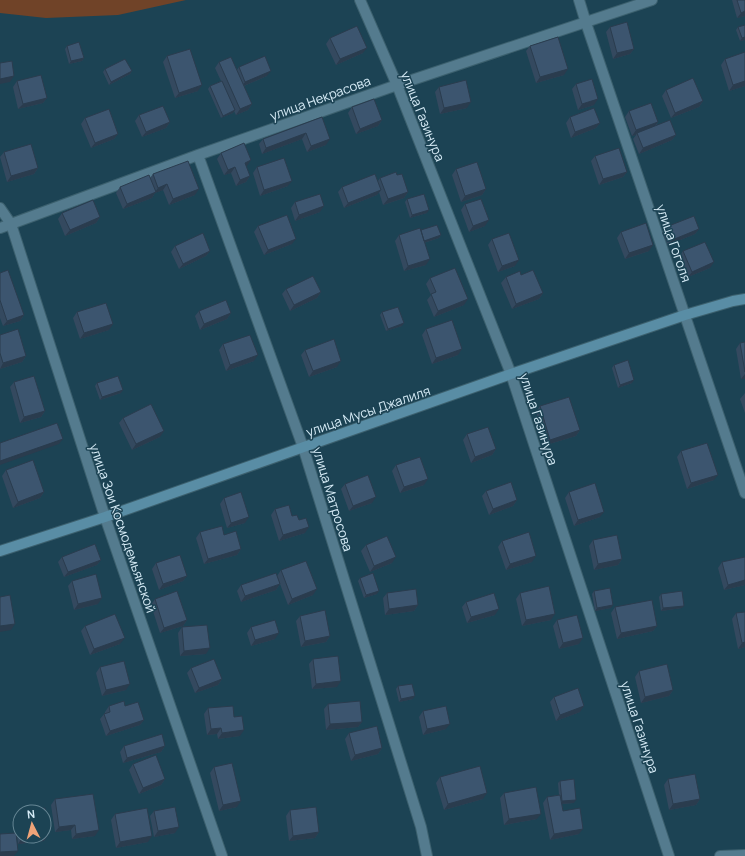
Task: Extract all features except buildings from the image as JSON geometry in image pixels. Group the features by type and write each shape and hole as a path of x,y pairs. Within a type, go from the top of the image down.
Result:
{"main road":[{"name":"улица Мусы Джалиля","path":"0,551 685,315 745,299"}],"street":[{"name":"улица Газинура","path":"360,0 397,85 511,374 669,856"},
{"name":"улица Гоголя","path":"579,0 745,493"},
{"name":"улица Некрасова","path":"0,228 198,155 397,85 652,0"},
{"name":"улица Матросова","path":"198,155 303,447 418,820 427,856"},
{"name":"улица Зои Космодемьянской","path":"0,208 11,224 105,516 222,856"},
{"path":"720,856 745,855"}],"shaded area":[{"path":"0,0 186,0 118,15 46,18 0,13"}]}
